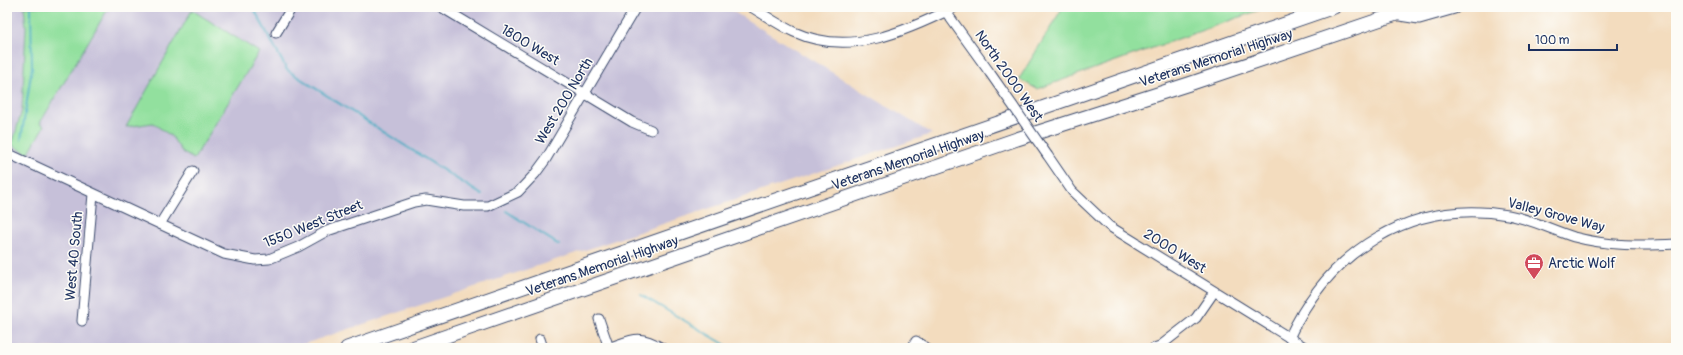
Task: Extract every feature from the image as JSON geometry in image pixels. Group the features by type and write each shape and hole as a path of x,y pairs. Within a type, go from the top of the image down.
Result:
{"highway":[{"name":"Veterans Memorial Highway","path":"347,348 1334,7"},
{"name":"Veterans Memorial Highway","path":"412,348 1017,139 1189,84 1417,7"},
{"path":"1398,14 1419,17 1454,7"}],"street":[{"path":"276,33 292,7"},
{"name":"1800 West","path":"440,7 632,122 651,130"},
{"name":"West 200 North","path":"504,198 518,192 535,174 551,152 636,7"},
{"path":"751,7 794,32 813,38 846,42 886,37 955,7"},
{"name":"North 2000 West","path":"946,12 1048,156"},
{"name":"1550 West Street","path":"7,153 224,254 255,260 269,259 293,250 327,231 406,203 426,200 479,207 488,206 504,198"},
{"name":"2000 West","path":"1048,156 1072,191 1109,226 1306,348"},
{"path":"160,224 193,171"},
{"name":"West 40 South","path":"82,321 93,194"},
{"name":"Valley Grove Way","path":"1290,338 1301,315 1318,290 1344,262 1376,237 1396,228 1431,216 1464,212 1494,213 1519,218 1573,236 1605,244 1635,246 1676,244"},
{"path":"1154,348 1160,346 1196,318 1214,292"},
{"path":"599,319 608,348 638,339 647,340 662,348"},
{"path":"914,345 926,348"}],"shaded area":[{"path":"7,7 726,7 932,134 292,348 7,348"}],"green space":[{"path":"24,7 109,7 40,123 44,126 28,154 12,145 22,110 26,27"},
{"path":"1063,7 1268,7 1037,89 1019,79"},
{"path":"192,10 259,52 194,159 183,153 172,137 153,123 126,127"}],"waterway":[{"path":"21,140 32,67 31,7"},
{"path":"253,7 287,70 482,195"},
{"path":"506,211 559,245"},
{"path":"641,295 731,348"}],"place":[{"name":"Arctic Wolf","path":"1534,280"}]}
